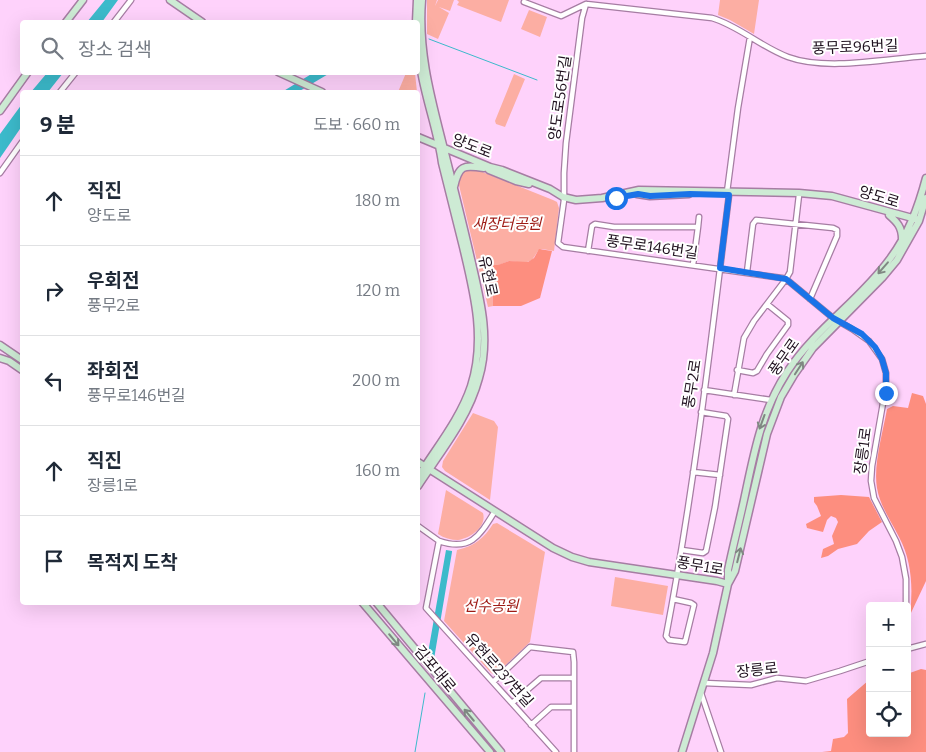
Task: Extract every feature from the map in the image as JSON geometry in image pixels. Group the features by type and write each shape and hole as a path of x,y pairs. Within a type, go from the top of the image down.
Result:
{"street":[{"path":"68,20 83,0"},
{"path":"116,20 131,0"},
{"path":"166,0 195,20"},
{"path":"170,0 199,20"},
{"path":"416,20 417,0"},
{"name":"유현로","path":"422,0 422,33 426,74 442,150 442,163 477,308 478,346 474,374 465,400 455,420 423,467"},
{"path":"524,2 561,16 586,2"},
{"name":"풍무로96번길","path":"586,2 705,16 725,22 785,56 814,63 846,63 926,56"},
{"name":"양도로56번길","path":"563,198 566,142 586,2"},
{"name":"풍무2로","path":"673,599 691,602 694,605 686,642 666,638 677,576 682,550 693,472 720,268 738,108 750,37"},
{"name":"유현로","path":"420,66 422,83 454,188 482,306 484,322 484,351 480,376 470,404 452,436 423,467"},
{"path":"0,111 26,75"},
{"path":"62,90 74,75"},
{"path":"281,75 312,90"},
{"path":"283,75 294,81"},
{"name":"양도로","path":"420,140 516,181 530,184 576,203 588,203 638,194 650,196 690,194 799,195 832,198 889,215 918,221"},
{"path":"0,173 20,145"},
{"name":"양도로","path":"442,150 502,170 550,190 563,198"},
{"path":"454,188 458,172 461,169 470,166 484,168"},
{"name":"풍무로","path":"728,584 735,571 763,447 772,418 787,387 804,360 836,319 881,270 918,221 926,178"},
{"name":"양도로","path":"728,194 799,192 825,194 918,221"},
{"path":"734,394 744,338 754,321 786,279 790,269 799,195"},
{"name":"풍무로146번길","path":"563,198 558,244 563,247 720,268 786,279 836,319"},
{"name":"풍무로","path":"682,752 716,641 728,584 728,570 755,444 763,418 771,400 800,353 890,270 903,252 918,221 926,198"},
{"path":"889,215 901,228 902,241"},
{"path":"693,265 699,217"},
{"path":"747,272 754,221 760,219 836,229 838,232 810,299"},
{"path":"588,251 592,226 595,224 614,227 698,227"},
{"path":"737,370 754,373 757,371 788,325 788,321 768,304"},
{"name":"장릉1로","path":"836,319 869,341 879,353 884,367 886,393 872,466 871,481 874,498 902,557 906,579 906,602"},
{"path":"0,345 20,359"},
{"path":"0,358 9,361 20,369"},
{"path":"704,390 771,400"},
{"path":"682,550 706,552 728,418 701,412"},
{"name":"풍무1로","path":"423,467 547,547 578,562 728,584"},
{"path":"693,472 720,475"},
{"path":"420,527 439,541 458,544 474,539 482,532 494,512"},
{"name":"유현로237번길","path":"439,541 426,608 556,752"},
{"name":"김포대로","path":"365,605 490,752"},
{"name":"김포대로","path":"378,605 501,752"},
{"path":"911,648 926,644"},
{"path":"493,682 530,647 573,652 574,752"},
{"name":"장릉로","path":"704,683 751,685 777,678 806,681 866,661"},
{"path":"512,703 541,678 574,678"},
{"path":"701,693 721,752"},
{"path":"532,724 551,707 574,706"}],"green space":[{"path":"427,0 437,0 435,6 438,0 454,0 450,11 439,7 449,13 438,39 427,34"},
{"path":"457,0 509,0 501,22 457,5 459,2"},
{"path":"720,0 759,0 754,34 718,15"},
{"path":"529,10 547,17 540,37 521,29"},
{"path":"514,74 525,79 505,127 496,124 495,121"},
{"path":"405,75 415,75 417,90 399,90"},
{"name":"새장터공원","path":"475,169 553,200 557,202 559,208 554,251 542,249 538,251 532,260 525,263 509,261 499,265 484,266 493,301 493,306 488,307 458,181 463,170"},
{"path":"473,413 494,421 498,427 490,500 445,471 442,467 443,461"},
{"path":"446,490 483,513 484,518 480,527 468,537 455,540 438,534"},
{"name":"선수공원","path":"497,523 545,552 530,642 495,675 491,673 444,621 457,550 478,541 493,524"},
{"path":"615,577 668,586 663,615 611,606"}],"shaded area":[{"path":"105,0 118,0 103,20 89,20"},
{"path":"45,75 61,75 50,90 33,90"},
{"path":"310,75 327,75 301,90 285,90"},
{"path":"20,107 20,129 0,158 0,134"},
{"path":"539,249 552,251 540,298 521,306 493,306 492,289 484,267 485,265 498,265 509,261 528,262 534,258"},
{"path":"912,393 923,396 926,404 926,581 911,613 911,585 907,556 881,501 876,479 877,459 887,409 893,406 908,408"},
{"path":"841,495 869,497 882,522 869,531 857,544 838,549 828,556 821,558 823,549 834,544 832,536 838,522 836,518 831,516 827,520 823,532 807,528 806,524 821,516 814,502 814,497"},
{"path":"446,550 452,552 434,659 428,653"},
{"path":"921,669 926,670 926,752 822,752 831,751 833,739 844,737 848,733 847,699 866,683 866,737 911,737 911,673"}],"waterway":[{"path":"429,39 537,80"},
{"path":"415,752 425,693"}],"route":[{"path":"616,198 638,194 650,196 729,195 720,268 786,279 833,318 862,334 875,347 882,359 886,373 886,393"}]}
